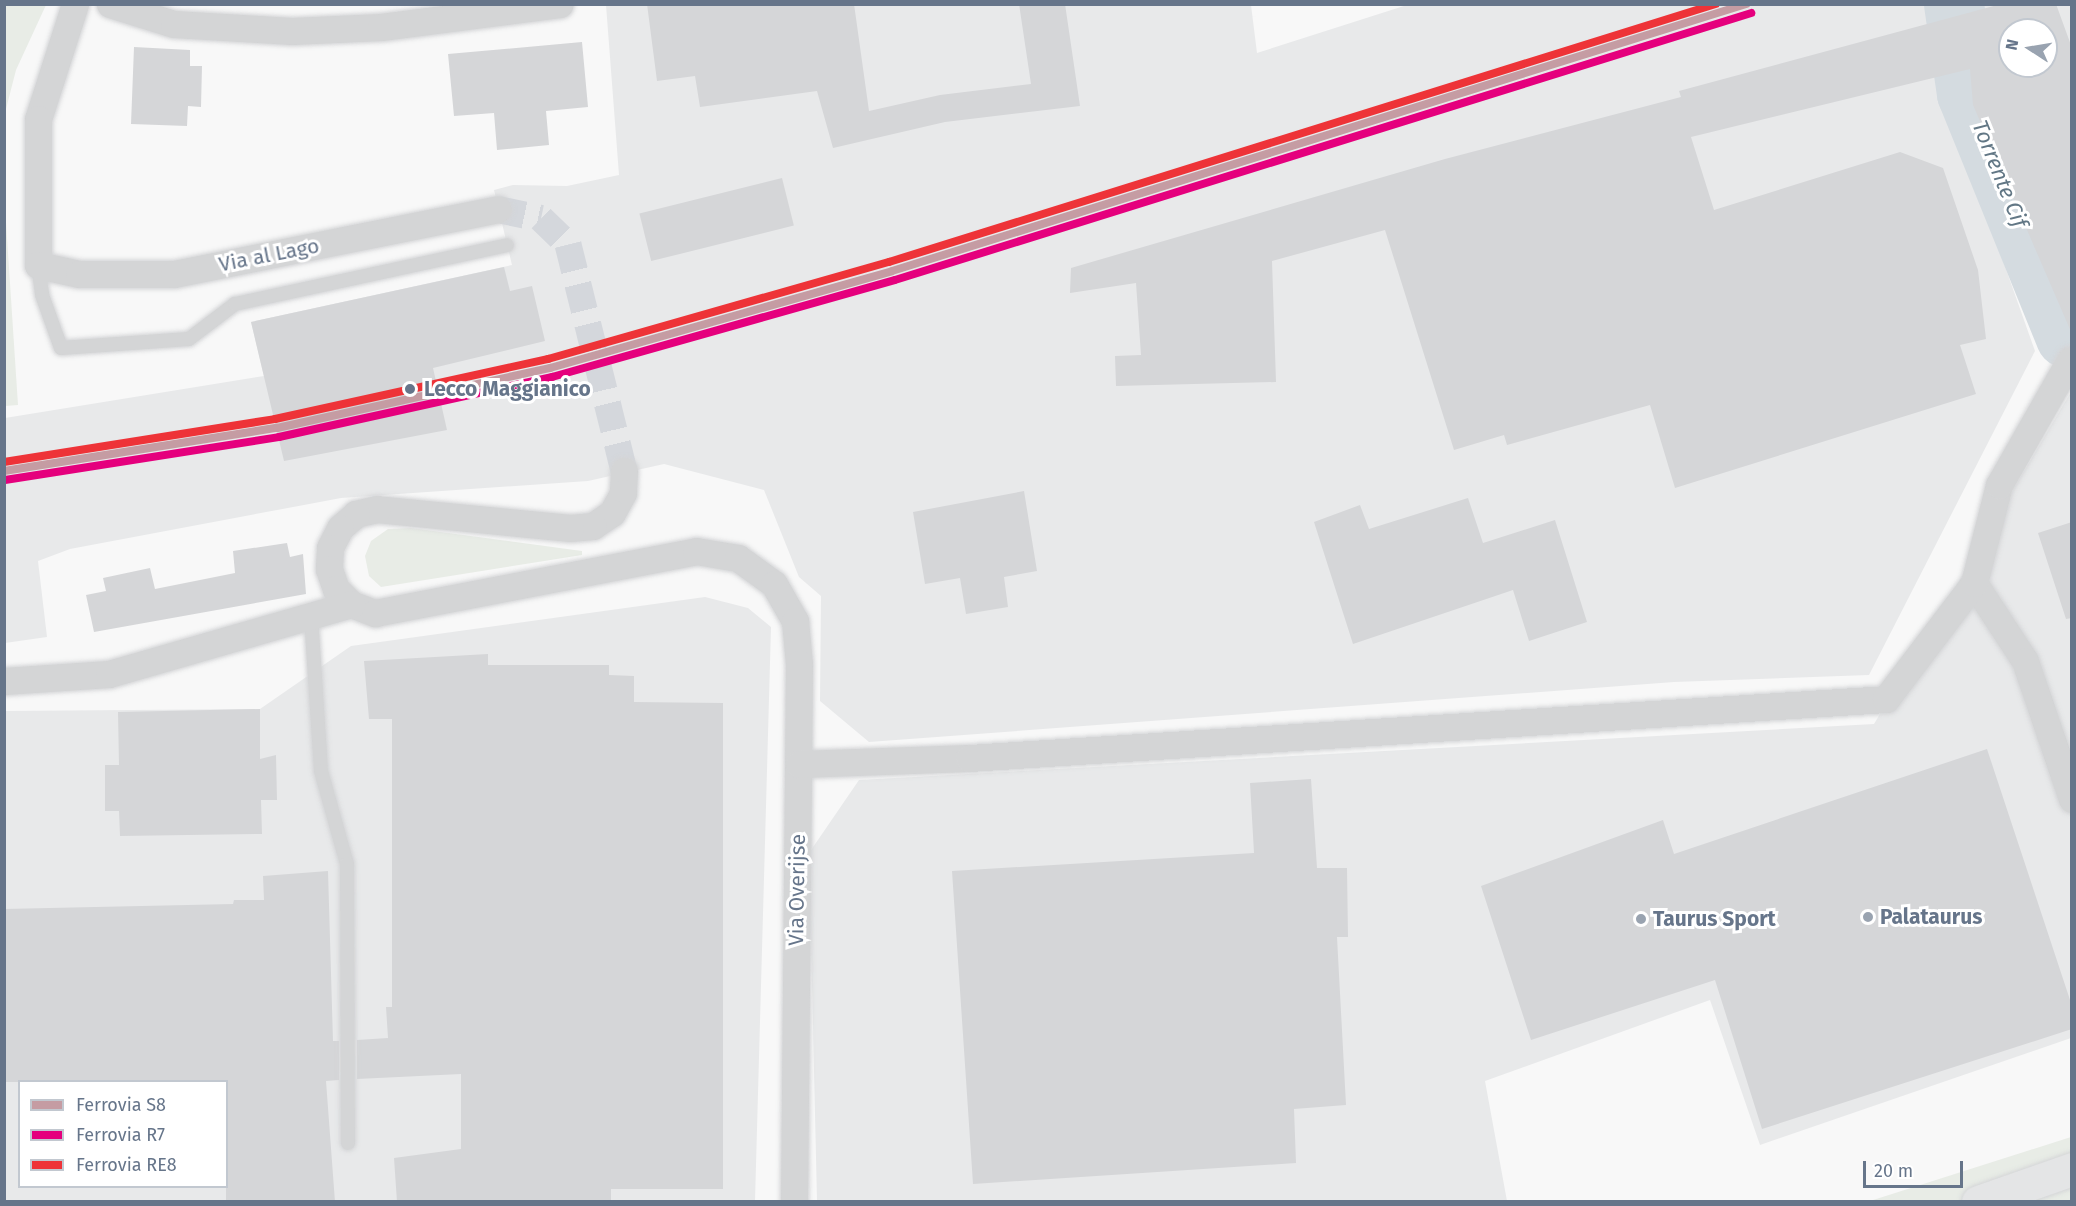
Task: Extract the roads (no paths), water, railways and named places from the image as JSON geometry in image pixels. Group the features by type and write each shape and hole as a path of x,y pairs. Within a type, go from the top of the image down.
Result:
{"main road":[{"path":"1978,1202 2072,1169"}],"street":[{"path":"38,265 38,119 75,4"},
{"path":"110,4 174,24 292,31 381,27 560,4"},
{"name":"Via al Lago","path":"38,265 79,274 174,274 498,209"},
{"path":"799,764 969,758 1886,699 1974,583 1999,485 2070,360"},
{"path":"4,681 109,674 351,604 336,589 329,569 330,548 340,528 356,514 377,509 570,528 593,526 612,513 623,493 624,471"},
{"name":"Via Overijse","path":"351,604 375,613 696,551 738,558 774,584 795,621 799,764 794,1202"},
{"path":"1974,583 2025,661 2072,799"}],"lane":[{"path":"38,265 42,295 61,348 189,339 235,304 507,245"},
{"path":"311,616 321,771 346,864 348,1143"}],"waterway":[{"name":"Torrente Cif","path":"1954,4 1967,94 2066,338"}],"tunnel":[{"path":"498,209 541,218 568,244 624,471"}],"rail line":[{"name":"RE8","path":"4,462 275,419 548,359 889,262 1716,4"},
{"name":"S8","path":"4,471 277,428 550,368 892,271 1746,4"},
{"name":"R7","path":"5,480 279,437 552,377 895,280 1751,13"}],"place":[{"name":"Lecco Maggianico","path":"410,389"},
{"name":"Palataurus","path":"1868,917"},
{"name":"Taurus Sport","path":"1641,919"}]}
